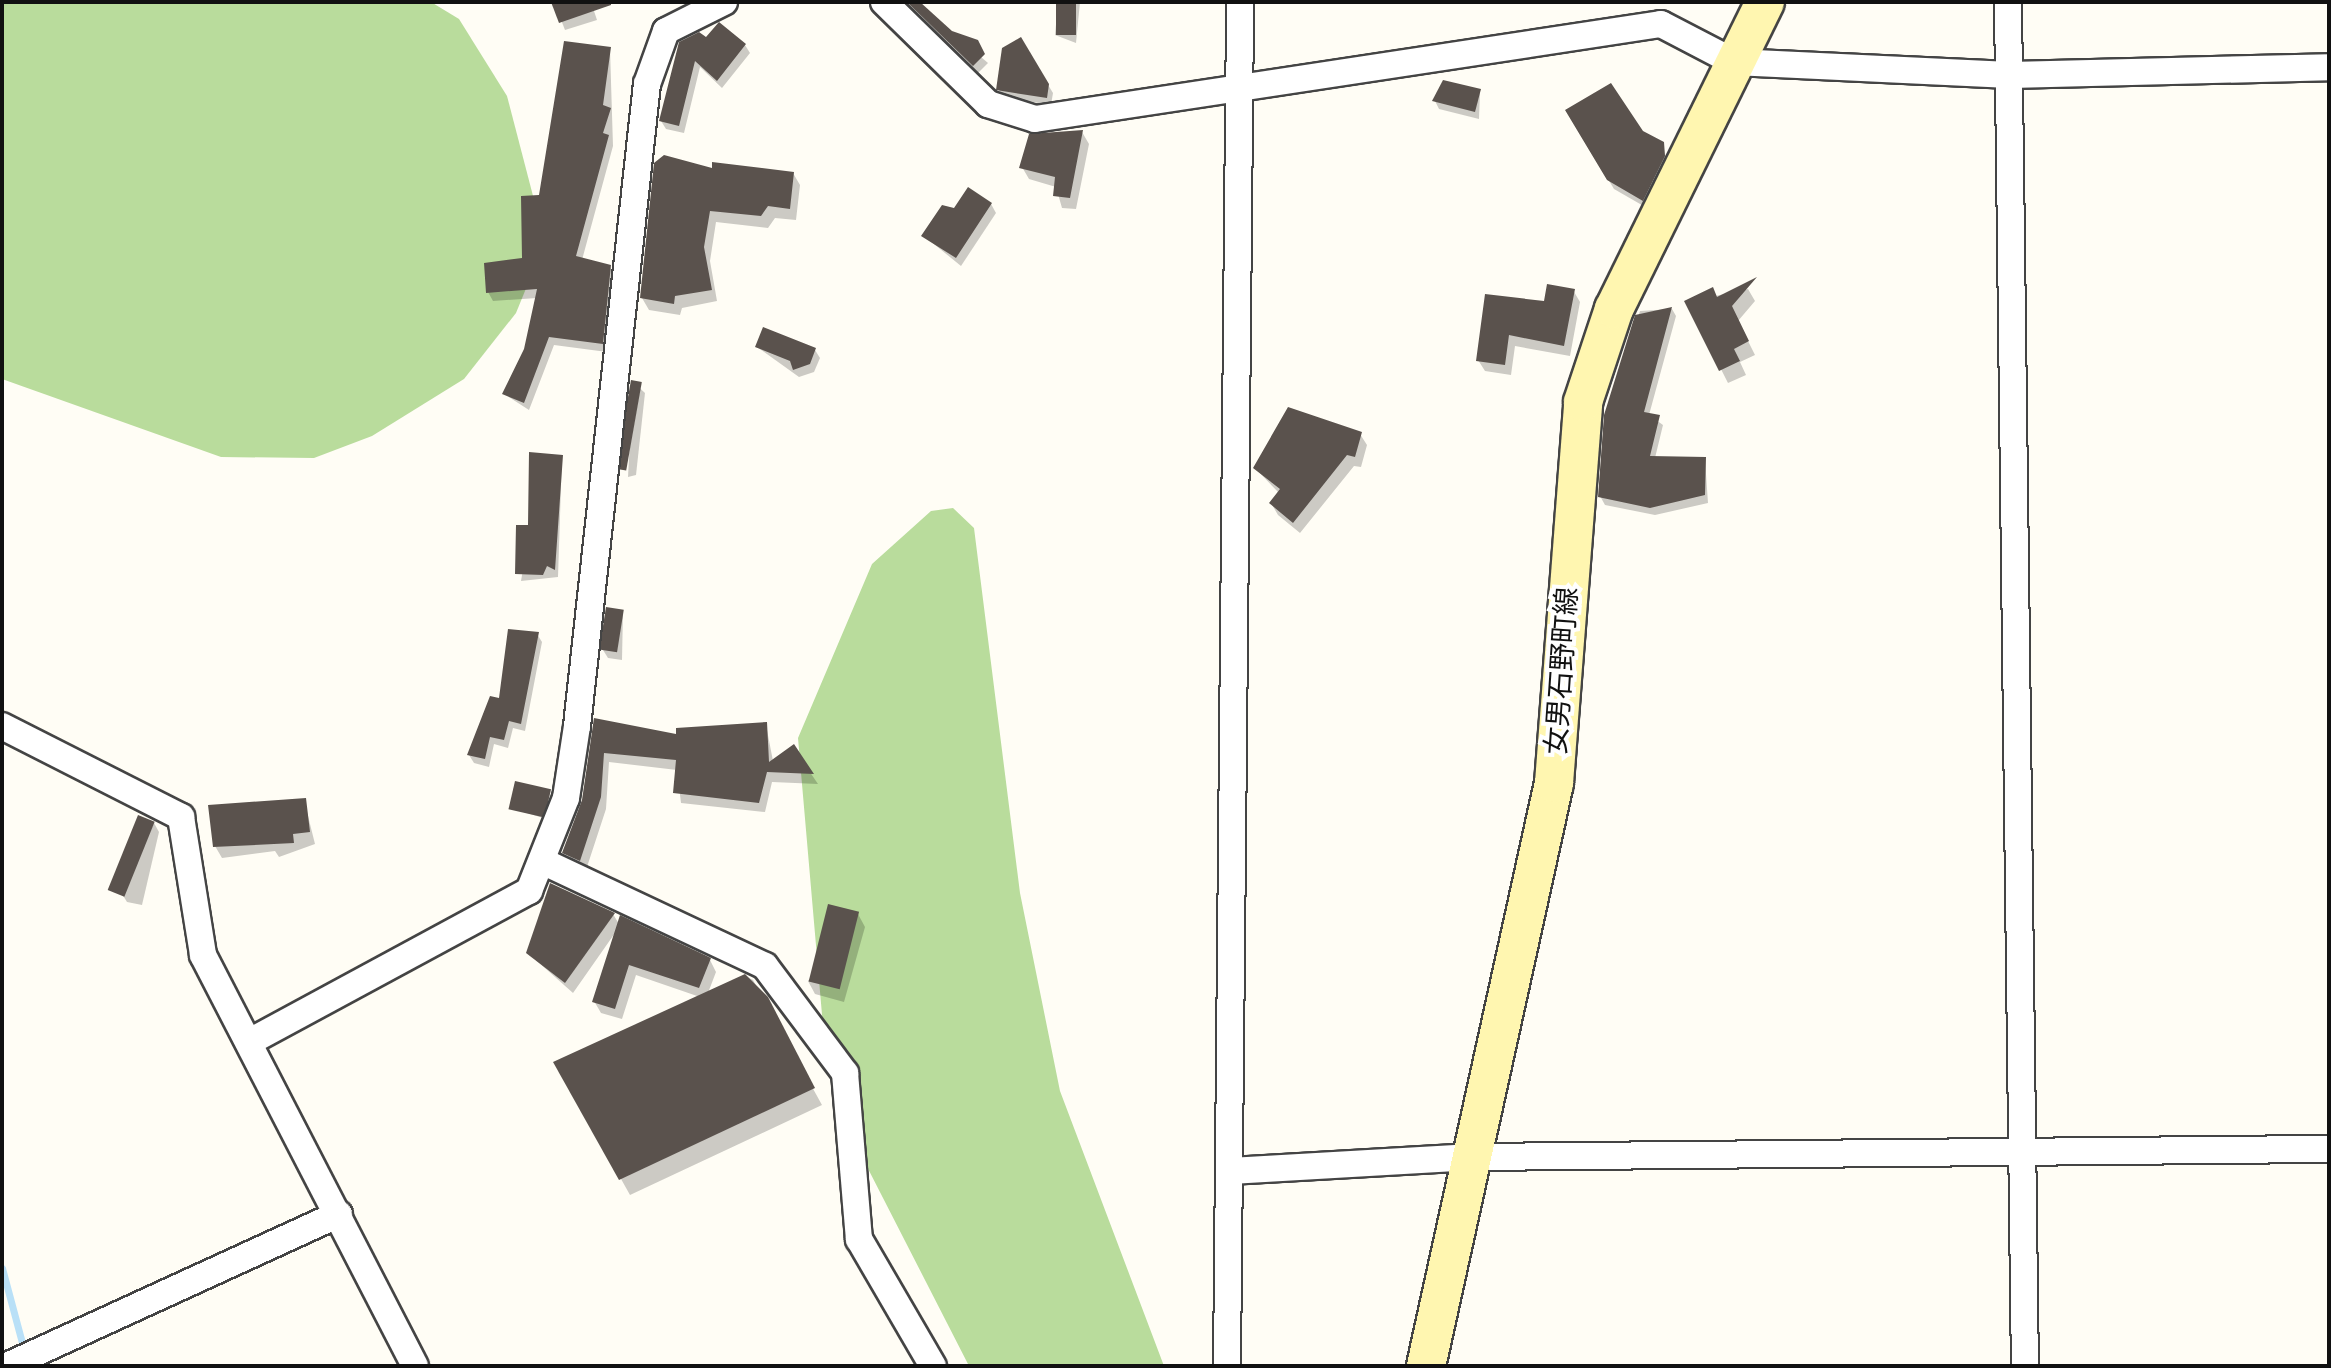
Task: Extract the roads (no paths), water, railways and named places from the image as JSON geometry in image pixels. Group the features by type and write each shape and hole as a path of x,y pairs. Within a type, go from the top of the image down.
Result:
{"main road":[{"name":"女男石野町線","path":"1426,1366 1554,783 1583,402 1614,309 1765,2"}],"street":[{"path":"253,1040 529,891 566,798 577,726 647,84 666,31 724,2"},
{"path":"884,2 988,104 1012,118 1661,24 1734,62 2010,75 2329,67"},
{"path":"1227,1366 1240,2"},
{"path":"2008,2 2025,1366"},
{"path":"2,726 181,817 203,955 253,1040 415,1366"},
{"path":"542,861 765,966 845,1073 859,1239 933,1366"},
{"path":"1230,1171 1473,1157 2329,1149"},
{"path":"7,1366 339,1214"}],"waterway":[{"path":"2,1268 24,1350"}]}
